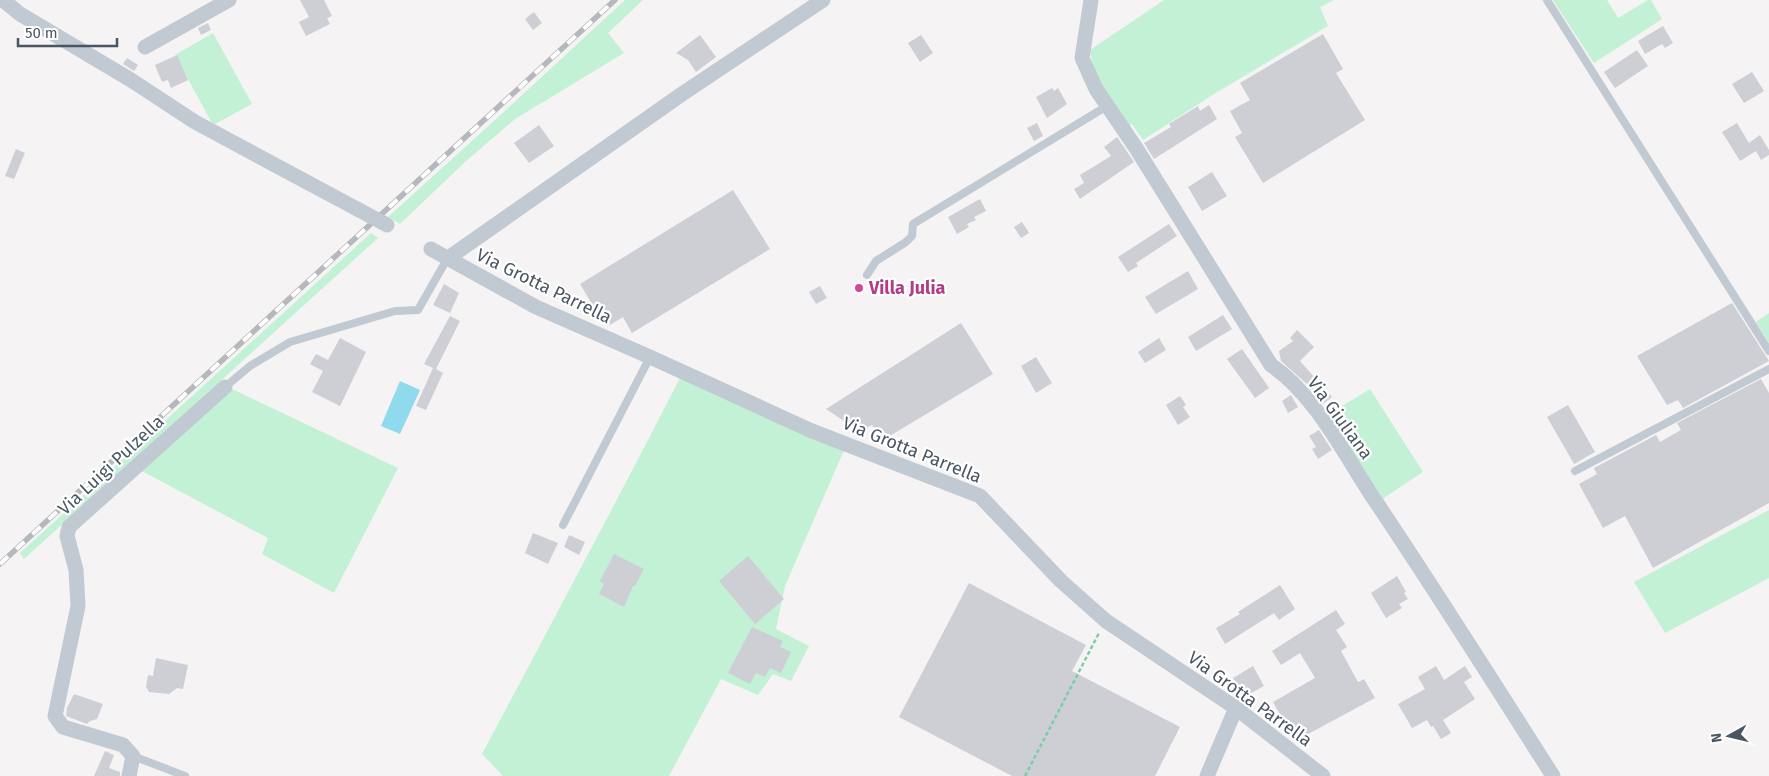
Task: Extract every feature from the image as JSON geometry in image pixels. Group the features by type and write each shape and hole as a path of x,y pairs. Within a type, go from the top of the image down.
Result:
{"street":[{"path":"3,0 20,14 131,80 195,122 387,225"},
{"path":"145,47 230,0"},
{"path":"447,259 682,94 823,0"},
{"name":"Via Giuliana","path":"1091,0 1082,58 1096,89 1136,148 1271,365 1302,392 1331,432 1553,776"},
{"name":"Via Grotta Parrella","path":"431,249 536,307 812,430 980,496 1061,582 1106,621 1236,708 1322,776"},
{"name":"Via Luigi Pulzella","path":"133,756 123,745 63,727 55,716 78,606 76,570 67,536 69,527 226,387"},
{"path":"1206,776 1236,708"},
{"path":"129,776 133,756"}],"lane":[{"path":"1547,0 1769,352"},
{"path":"867,275 876,261 906,242 912,236 913,224 1107,106"},
{"path":"226,387 250,366 290,342 395,311 418,310 447,259"},
{"path":"563,525 650,357"},
{"path":"1575,471 1769,369"},
{"path":"133,756 185,776"}],"path":[{"path":"1025,776 1106,621"}],"green space":[{"path":"625,0 643,0 608,33 624,53 515,119 465,162 400,224 388,217 495,120"},
{"path":"1164,0 1334,0 1320,7 1328,26 1214,94 1143,140 1132,124 1128,126 1104,90 1095,71 1090,50"},
{"path":"1553,0 1607,0 1618,18 1651,0 1662,19 1594,63"},
{"path":"213,33 252,104 213,125 175,55"},
{"path":"371,233 378,238 24,559 20,553"},
{"path":"1769,313 1769,343 1756,322"},
{"path":"681,376 845,448 785,586 776,629 809,646 791,681 773,674 758,695 721,679 669,776 503,776 482,754"},
{"path":"230,388 398,468 334,593 262,554 268,538 136,468"},
{"path":"1370,389 1423,472 1381,500 1326,416"},
{"path":"1769,510 1769,578 1665,633 1634,582"}],"water":[{"path":"400,381 420,390 400,434 381,426"}],"building":[{"path":"300,0 324,0 332,16 327,18 330,24 306,36 299,22 309,17"},
{"path":"534,12 542,23 533,30 525,19"},
{"path":"208,23 211,30 201,35 198,28"},
{"path":"1663,26 1673,43 1665,48 1662,44 1645,54 1638,41"},
{"path":"1323,34 1343,69 1336,73 1365,120 1263,183 1235,137 1242,133 1230,111 1250,100 1240,83"},
{"path":"700,35 716,57 696,72 688,60 676,53"},
{"path":"921,35 933,53 920,62 908,43"},
{"path":"1637,50 1648,66 1615,88 1604,72"},
{"path":"177,55 188,80 171,88 168,80 162,82 155,65"},
{"path":"127,58 138,65 134,71 123,64"},
{"path":"1752,72 1764,91 1744,103 1732,84"},
{"path":"1052,88 1054,91 1058,88 1067,104 1047,118 1036,97"},
{"path":"1209,105 1217,119 1154,159 1144,143 1171,127 1169,124 1198,106 1200,111"},
{"path":"1037,123 1043,136 1034,141 1027,128"},
{"path":"1737,123 1749,143 1760,135 1769,150 1769,155 1761,160 1756,151 1740,161 1722,132"},
{"path":"539,125 554,146 529,163 514,143"},
{"path":"1117,137 1134,162 1080,199 1074,189 1084,183 1080,175 1111,156 1104,147"},
{"path":"16,149 25,153 14,179 5,176"},
{"path":"1212,172 1227,196 1202,211 1188,187"},
{"path":"733,190 770,249 632,333 623,317 610,325 602,311 598,314 580,284"},
{"path":"980,199 986,211 974,217 976,220 967,224 969,227 957,234 948,217"},
{"path":"1022,222 1029,233 1021,238 1014,227"},
{"path":"1169,224 1177,236 1136,263 1138,266 1128,272 1118,257"},
{"path":"1188,271 1198,289 1156,314 1145,297"},
{"path":"444,284 459,293 450,313 433,305"},
{"path":"820,286 827,298 816,304 809,292"},
{"path":"1732,303 1769,361 1683,408 1678,400 1667,405 1637,356"},
{"path":"1223,315 1232,329 1196,351 1188,337"},
{"path":"450,316 460,321 436,369 443,373 426,410 416,406 433,368 424,364"},
{"path":"961,323 993,374 883,440 872,425 859,431 826,409"},
{"path":"1297,330 1314,347 1300,361 1332,397 1323,404 1308,385 1281,361 1279,351 1293,341 1290,338"},
{"path":"340,338 366,352 340,406 312,392 323,371 310,364 316,354 328,360"},
{"path":"1159,338 1166,350 1145,363 1138,352"},
{"path":"1242,349 1269,388 1255,398 1227,359"},
{"path":"1036,357 1052,383 1036,393 1021,366"},
{"path":"1761,379 1769,393 1769,503 1653,568 1625,516 1603,528 1579,484 1597,474 1594,468 1656,435 1660,442 1681,430 1677,423"},
{"path":"1291,395 1298,407 1288,413 1282,401"},
{"path":"1180,396 1186,405 1183,407 1190,417 1178,425 1166,405"},
{"path":"1568,405 1595,452 1574,464 1547,417"},
{"path":"1319,430 1332,450 1318,459 1312,449 1316,447 1309,436"},
{"path":"533,533 558,543 548,564 525,553"},
{"path":"569,535 585,542 579,555 564,547"},
{"path":"614,554 644,569 635,586 633,586 624,607 599,594 604,584 600,581"},
{"path":"748,556 784,599 755,624 719,581"},
{"path":"1397,576 1408,599 1399,604 1402,608 1386,618 1371,593"},
{"path":"969,583 1086,645 1072,671 1180,727 1155,776 1012,776 899,717"},
{"path":"1280,585 1295,609 1279,620 1274,613 1225,644 1216,628 1240,614 1238,612"},
{"path":"1336,610 1345,624 1336,630 1347,647 1341,651 1358,682 1364,679 1375,698 1295,741 1273,702 1315,678 1300,653 1281,665 1272,651"},
{"path":"752,627 783,641 780,647 791,652 781,673 770,668 765,677 756,673 750,684 728,673"},
{"path":"156,658 188,665 183,689 177,688 169,694 149,692 146,687 148,675 153,676"},
{"path":"1253,666 1264,686 1244,697 1233,678"},
{"path":"1436,666 1444,680 1465,666 1472,677 1464,682 1475,699 1443,720 1451,733 1441,739 1427,720 1412,728 1398,704 1425,689 1418,677"},
{"path":"74,694 103,704 97,719 87,724 66,716 67,708"},
{"path":"105,751 114,755 109,768 120,772 120,776 94,776"}],"railway":[{"path":"0,564 615,0"}],"place":[{"name":"Villa Julia","path":"859,288"}]}
